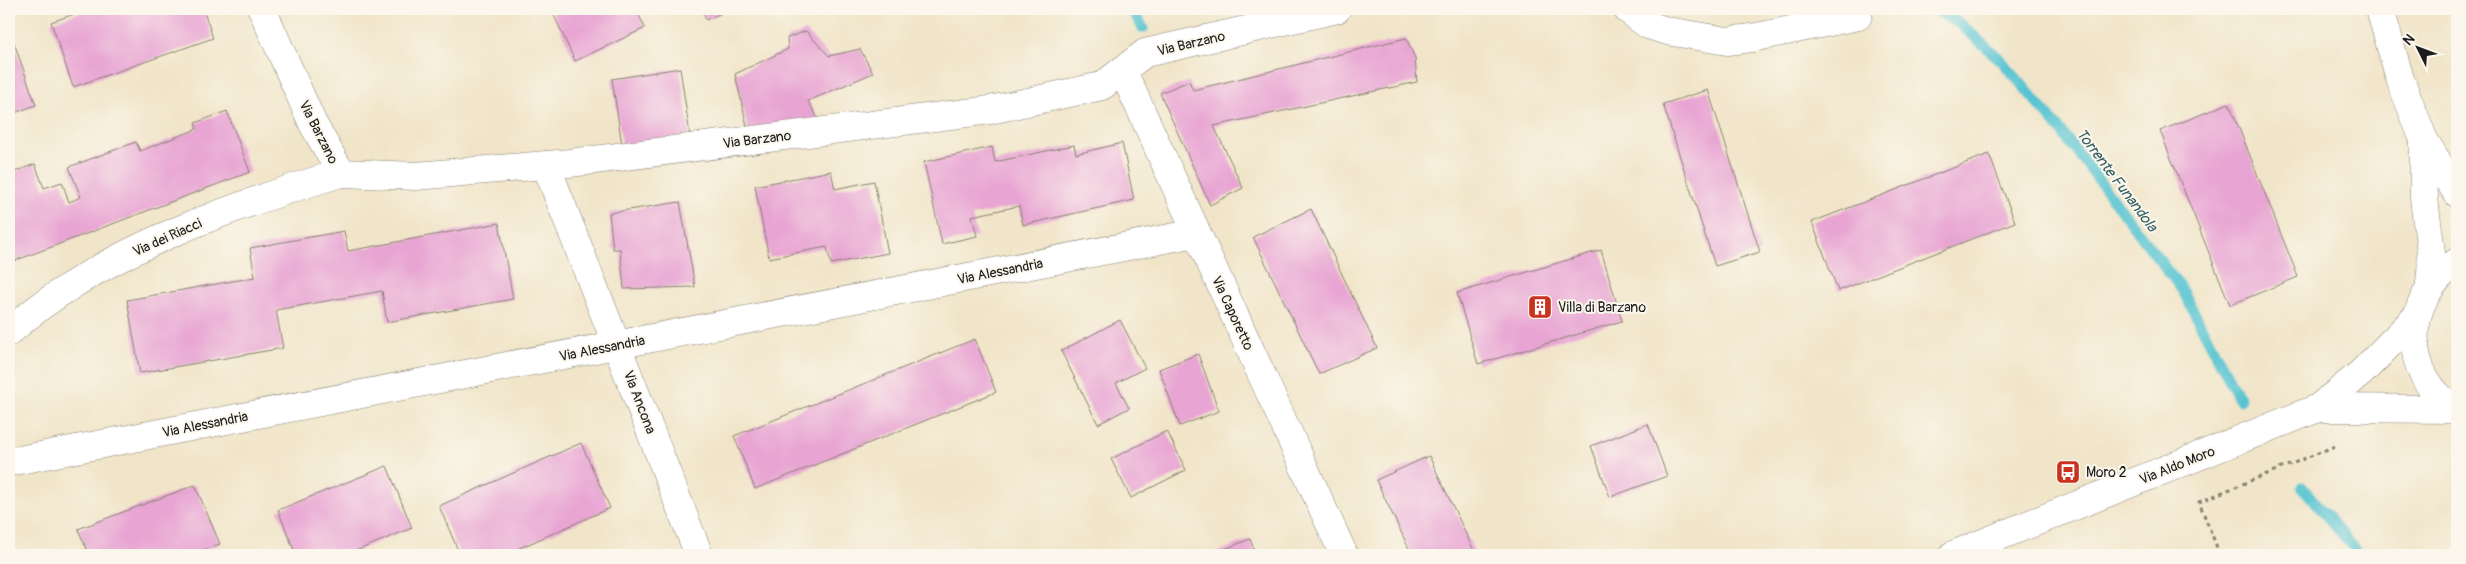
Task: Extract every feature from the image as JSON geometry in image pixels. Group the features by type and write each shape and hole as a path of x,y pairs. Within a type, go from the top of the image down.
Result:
{"street":[{"name":"Via Barzano","path":"262,9 314,124 340,173 416,176 546,165 990,110 1102,86 1145,54 1337,9"},
{"path":"1627,9 1648,25 1667,31 1727,41 1858,16"},
{"path":"2380,9 2400,79 2424,140 2457,193"},
{"name":"Via Caporetto","path":"1123,71 1344,555"},
{"path":"2424,140 2424,197 2432,277 2429,289 2417,316 2415,337 2421,368 2432,387 2456,409"},
{"name":"Via Ancona","path":"546,165 699,555"},
{"name":"Via dei Riacci","path":"9,332 71,284 150,244 260,197 340,173"},
{"name":"Via Alessandria","path":"9,462 1196,232"},
{"path":"2429,289 2436,279 2457,262"},
{"name":"Via Aldo Moro","path":"1953,555 2318,408 2361,373 2417,316"},
{"name":"Via Aldo Moro","path":"2318,408 2456,409"}],"green space":[{"path":"2457,316 2457,357 2452,338"}],"building":[{"path":"89,9 203,9 213,38 73,87 51,22"},
{"path":"551,9 636,9 645,28 575,61"},
{"path":"701,9 730,9 706,20"},
{"path":"806,31 829,56 860,49 873,73 808,101 820,122 748,130 735,74 788,49 787,38"},
{"path":"1406,38 1415,58 1417,82 1214,126 1243,188 1210,205 1160,93 1189,81 1193,90"},
{"path":"13,40 36,105 9,115 9,42"},
{"path":"680,68 690,135 622,145 612,79"},
{"path":"1708,90 1760,252 1715,266 1663,104"},
{"path":"2229,103 2298,277 2230,305 2160,131"},
{"path":"227,111 250,172 9,263 9,161 11,160 14,172 35,164 44,188 62,182 69,202 81,197 69,167 136,142 140,151 197,129 195,123"},
{"path":"1122,143 1134,200 1023,225 1019,206 972,216 977,236 942,244 924,162 992,147 995,162 1074,145 1076,154"},
{"path":"1989,154 2015,222 1838,291 1812,222"},
{"path":"831,171 835,189 874,181 888,253 831,264 827,247 769,258 755,186"},
{"path":"680,202 695,287 624,289 620,249 613,249 609,213"},
{"path":"1311,209 1377,348 1319,374 1253,237"},
{"path":"499,223 513,299 387,322 382,291 276,310 283,348 140,373 127,300 255,277 250,248 344,231 348,251"},
{"name":"Villa di Barzano","path":"1601,250 1622,321 1478,364 1457,293"},
{"path":"1120,320 1145,368 1116,383 1129,408 1098,424 1061,351"},
{"path":"975,339 996,392 755,489 734,436"},
{"path":"1198,354 1219,411 1180,426 1159,369"},
{"path":"1648,424 1667,476 1610,497 1591,446"},
{"path":"1167,431 1186,470 1131,498 1111,459"},
{"path":"581,443 610,508 504,555 460,555 439,506"},
{"path":"1429,456 1476,555 1412,555 1376,480"},
{"path":"387,466 412,528 346,555 296,555 278,510"},
{"path":"195,485 220,544 188,555 89,555 78,529"},
{"path":"1250,539 1256,555 1210,555"}],"waterway":[{"name":"Torrente Funandola","path":"1132,9 1143,28"},
{"name":"Torrente Funandola","path":"1933,9 1960,24 2001,60 2057,126 2183,291 2240,400"},
{"name":"Torrente Funandola","path":"2302,487 2360,555"}],"place":[{"name":"Villa di Barzano","path":"1540,307"},
{"name":"Moro 2","path":"2068,472"}]}
